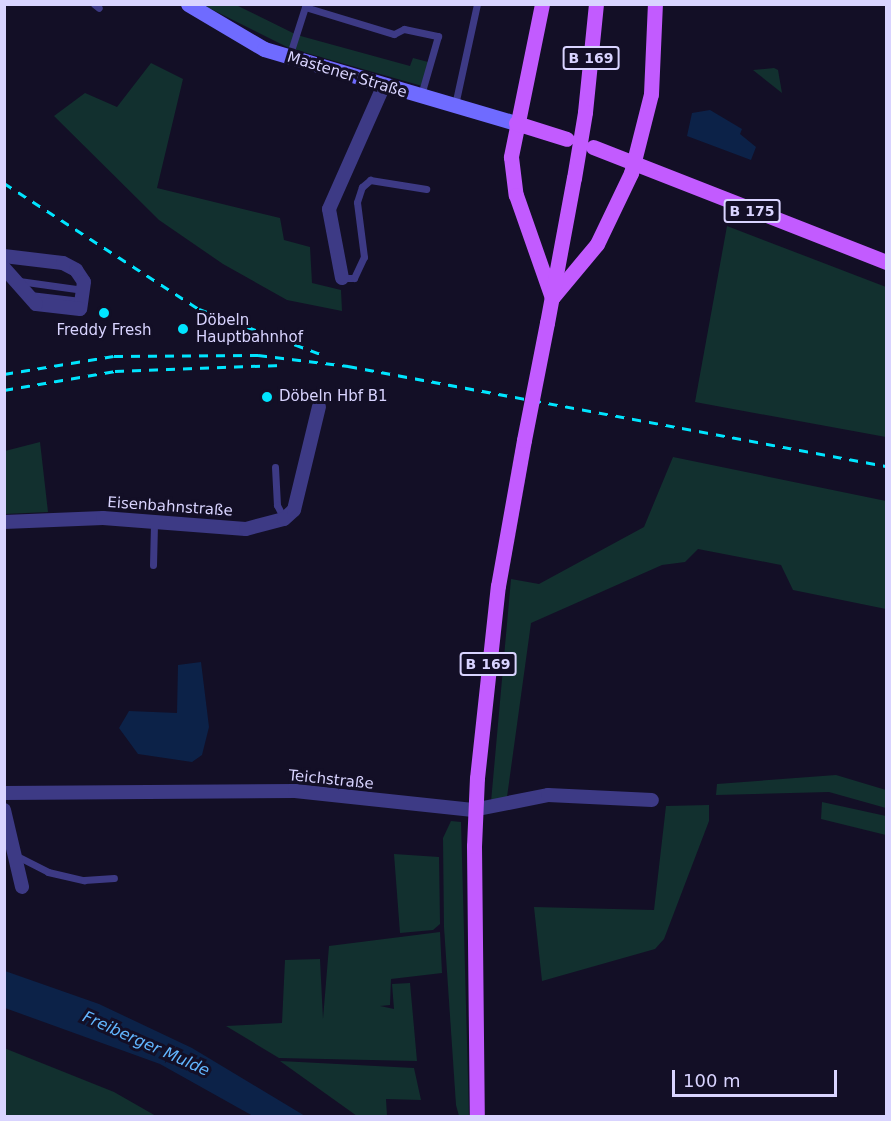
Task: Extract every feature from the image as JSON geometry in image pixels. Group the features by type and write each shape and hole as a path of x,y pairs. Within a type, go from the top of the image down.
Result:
{"main road":[{"path":"542,4 516,123 511,157 516,195 552,298"},
{"name":"B 169","path":"477,1116 474,846 477,778 504,551 574,178 585,112 596,4"},
{"path":"552,298 606,231 635,161 651,94 655,4"},
{"name":"Mastener Straße","path":"191,5 244,40 289,57 420,98 516,123"},
{"path":"516,123 567,139"},
{"name":"B 175","path":"593,147 635,161 886,262"}],"street":[{"path":"342,278 329,209 383,87"},
{"path":"4,268 36,304 70,311 80,309 82,296 76,270 63,263 5,256"},
{"path":"284,519 294,510 319,407"},
{"name":"Eisenbahnstraße","path":"4,522 103,518 246,529 284,519"},
{"name":"Teichstraße","path":"4,792 295,791 473,810 548,795 652,800"},
{"path":"4,810 17,856 22,887"}],"lane":[{"path":"454,107 477,4"},
{"path":"289,57 302,6 394,34 404,28 438,36 420,98"},
{"path":"342,278 354,278 364,256 357,202 362,187 370,180 426,189"},
{"path":"16,281 82,296"},
{"path":"275,467 277,505 284,519"},
{"path":"153,565 154,523"},
{"path":"17,856 48,872 84,880 114,878"}],"green space":[{"path":"203,5 236,5 297,35 410,66 413,58 428,62 422,86 289,48"},
{"path":"151,63 183,79 157,188 280,218 284,240 310,247 312,283 341,290 342,311 287,300 223,264 159,220 54,116 85,93 117,107"},
{"path":"774,68 778,70 782,93 753,70"},
{"path":"727,226 886,287 886,437 695,402"},
{"path":"40,442 48,512 5,514 5,451"},
{"path":"673,457 886,501 886,609 793,590 781,565 698,549 685,562 662,565 531,623 507,797 491,802 511,579 539,584 644,527"},
{"path":"836,775 886,790 886,808 829,792 716,795 717,784"},
{"path":"822,802 886,816 886,835 821,819"},
{"path":"709,805 709,821 664,939 655,949 542,981 534,907 654,910 666,806"},
{"path":"451,821 461,822 469,1116 459,1116 456,1105 444,927 443,838"},
{"path":"394,854 439,857 440,924 433,930 400,933"},
{"path":"440,932 442,973 391,979 390,1005 380,1006 394,1009 392,984 410,983 417,1061 279,1058 226,1026 282,1023 285,960 320,959 323,1019 329,946"},
{"path":"4,1048 114,1092 156,1116 5,1116"},
{"path":"280,1061 414,1068 421,1100 386,1099 387,1116 357,1116"}],"water":[{"path":"710,110 742,129 740,134 756,147 751,160 687,136 692,113"},
{"path":"201,662 209,727 202,755 192,762 138,754 119,728 129,711 177,713 178,665"},
{"name":"Freiberger Mulde","path":"5,971 99,1004 192,1048 305,1116 253,1116 160,1064 5,1008"}],"railway":[{"path":"4,183 199,309 326,356"},
{"path":"4,374 114,356 258,355 348,366 886,466"},
{"path":"4,390 115,371 282,365"}],"place":[{"name":"Freddy Fresh","path":"104,313"},
{"name":"Döbeln Hauptbahnhof","path":"183,329"},
{"name":"Döbeln Hbf B1","path":"267,397"}]}
